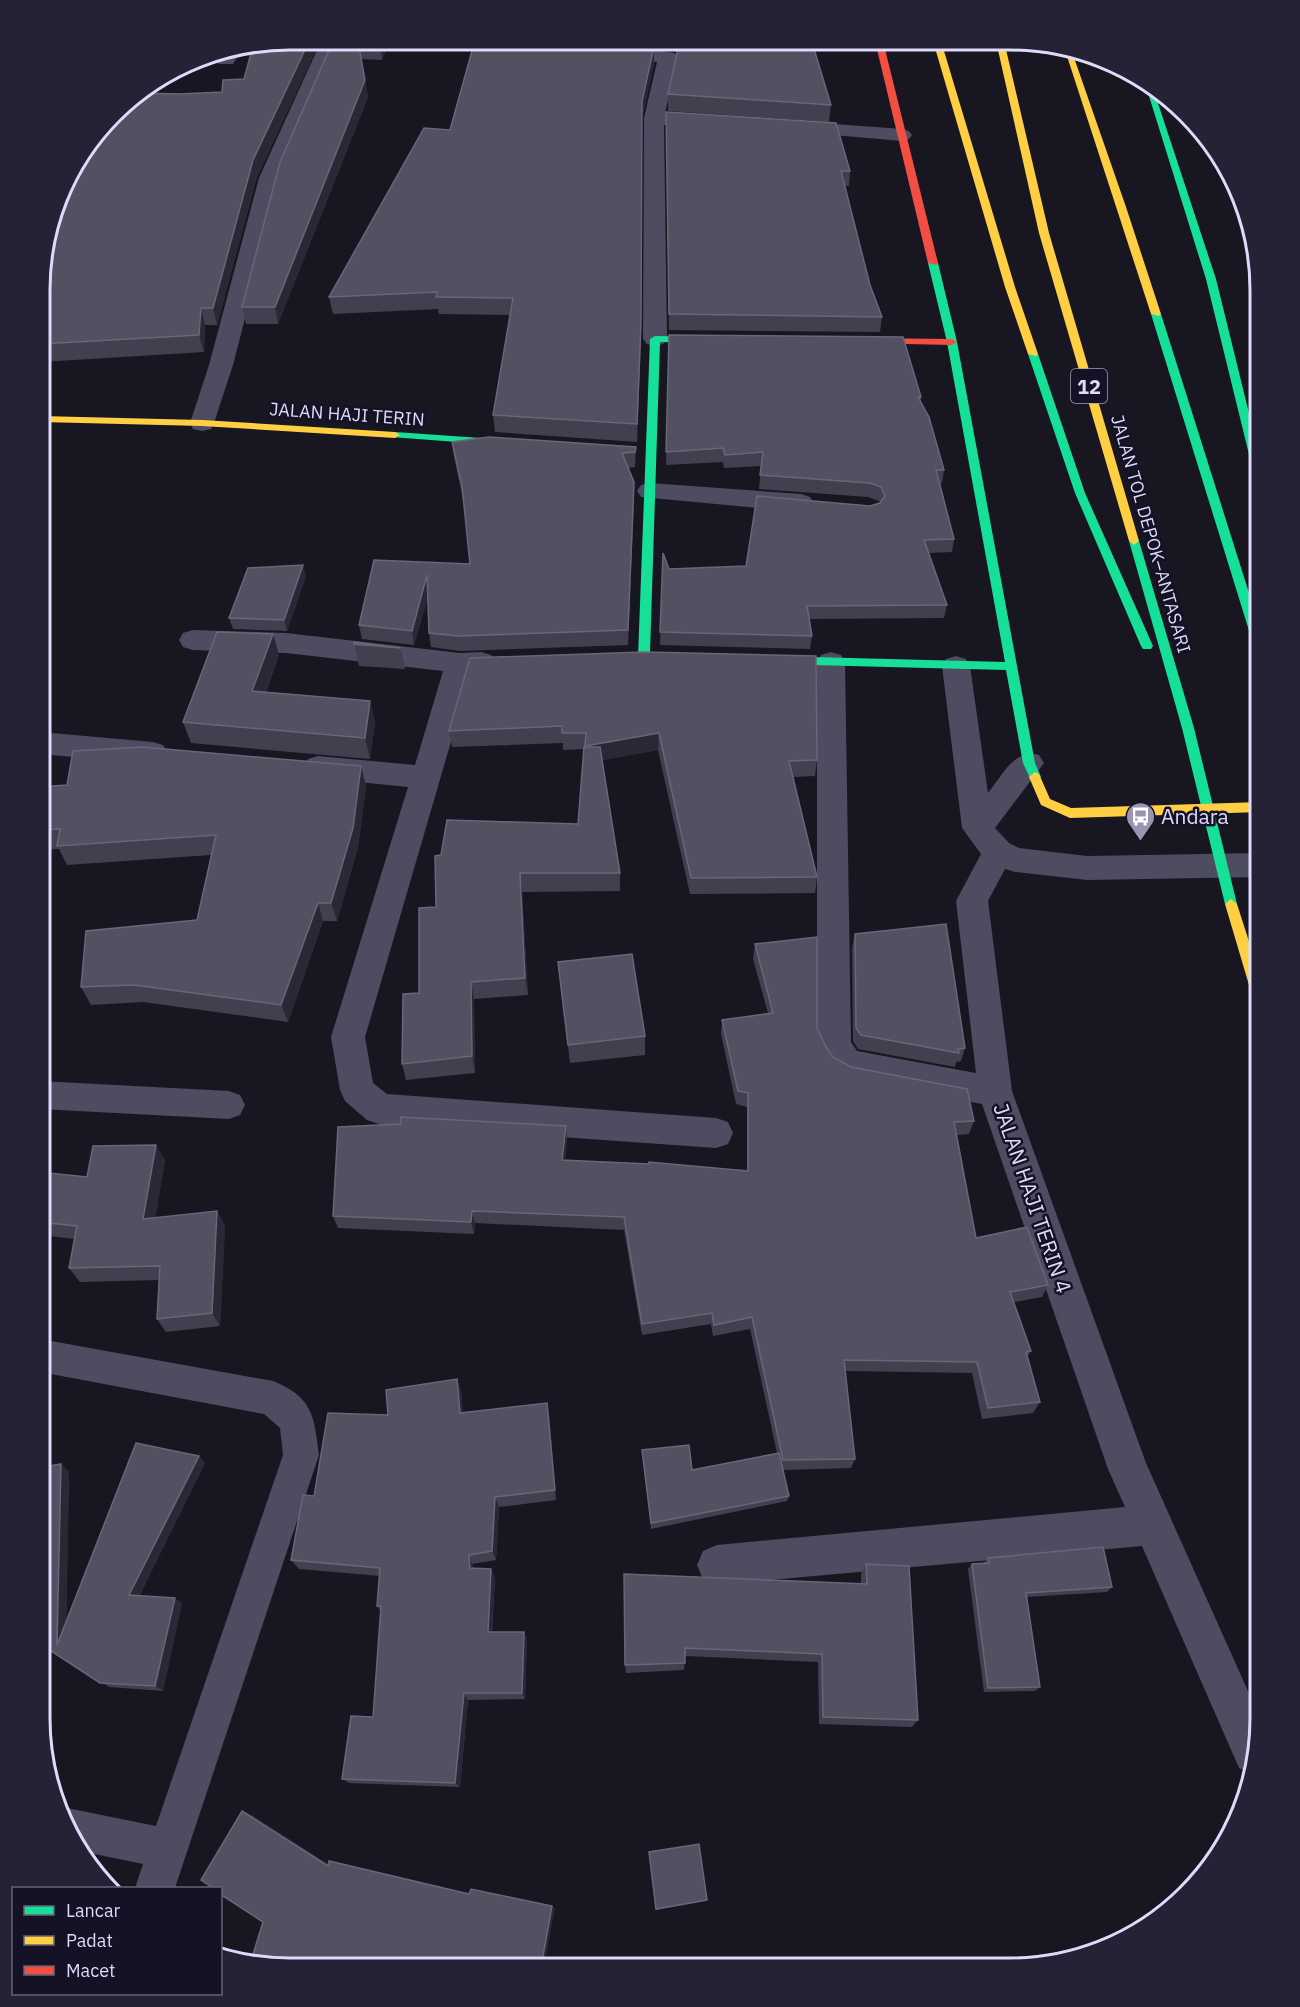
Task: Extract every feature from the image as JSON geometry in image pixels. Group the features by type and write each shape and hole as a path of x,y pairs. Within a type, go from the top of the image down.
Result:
{"main road":[{"path":"881,50 952,342 1029,763 1045,802 1070,813 1250,807"},
{"path":"940,50 1010,287 1076,482 1174,709 1188,728"},
{"name":"JALAN TOL DEPOK–ANTASARI","path":"1002,50 1044,233 1188,728 1225,886 1250,967"},
{"path":"1070,58 1122,207 1250,615"},
{"path":"1152,95 1211,279 1250,438"},
{"path":"702,658 632,657 650,492 644,452 655,339 726,340"},
{"path":"845,341 952,342"},
{"name":"JALAN HAJI TERIN","path":"50,419 202,423 520,444"},
{"path":"761,660 1011,666"}],"street":[{"path":"202,423 221,365 270,178 327,50"},
{"path":"604,50 668,57 654,118 655,339"},
{"path":"654,118 725,123"},
{"path":"772,126 902,135"},
{"path":"650,492 822,505"},
{"path":"193,640 286,643 460,663 506,661"},
{"name":"JALAN HAJI TERIN 4","path":"831,662 834,1042 839,1056 848,1064 995,1091 1128,1468 1249,1741"},
{"path":"460,663 348,1036 357,1090 379,1109 716,1133"},
{"path":"956,666 987,840 1015,860 1087,868 1250,865"},
{"path":"50,744 181,755"},
{"path":"995,1091 972,901 987,840 1029,763"},
{"path":"286,764 427,777"},
{"path":"717,1565 1152,1525"}],"lane":[{"path":"50,1096 229,1105"},
{"path":"50,1357 273,1398 297,1419 301,1455 154,1887"},
{"path":"78,1830 168,1849"}],"building":[{"path":"305,50 253,160 213,308 201,308 199,335 50,343 50,274 54,243 62,212 74,183 99,143 131,109 151,93 222,92 223,80 244,79 251,53"},
{"path":"329,50 359,50 365,80 275,307 242,307 280,162"},
{"path":"472,50 653,50 642,101 641,322 637,424 493,415 513,298 436,297 437,292 329,297 424,128 450,130"},
{"path":"678,50 814,50 831,105 668,94"},
{"path":"666,112 836,123 850,171 841,171 870,285 882,317 669,314"},
{"path":"669,335 903,337 921,397 918,397 929,417 944,470 936,470 954,539 924,540 947,605 807,606 812,636 660,632 663,553 669,569 746,566 757,496 870,506 880,503 885,496 881,487 870,483 760,475 763,452 725,455 723,448 666,452"},
{"path":"489,437 636,447 635,452 622,453 634,482 628,630 458,636 429,633 427,575 412,631 359,625 374,560 470,564 462,486 452,442"},
{"path":"303,565 284,620 229,618 248,568"},
{"path":"217,632 273,634 252,691 370,701 365,738 183,722"},
{"path":"354,642 401,648 354,644"},
{"path":"644,652 816,656 817,760 789,761 817,877 691,878 659,733 585,746 586,733 562,733 562,726 449,731 470,658"},
{"path":"142,747 361,766 353,828 331,903 318,903 281,1005 134,985 81,987 86,931 197,920 216,835 57,846 60,829 50,830 50,786 67,785 73,751"},
{"path":"584,747 600,747 620,873 520,873 525,978 471,982 472,1056 402,1064 403,994 419,993 419,908 436,907 435,856 441,855 447,820 578,824"},
{"path":"946,924 965,1048 958,1049 959,1053 861,1035 856,1028 855,934"},
{"path":"817,937 817,1028 833,1057 851,1067 967,1089 974,1121 954,1122 976,1238 1027,1227 1048,1285 1010,1292 1031,1351 1026,1352 1040,1402 988,1408 977,1362 844,1360 855,1459 783,1460 752,1317 714,1325 712,1313 642,1324 624,1217 472,1211 471,1222 333,1216 338,1127 401,1124 401,1117 566,1126 562,1160 649,1164 649,1162 748,1171 748,1093 738,1091 722,1020 773,1013 755,944"},
{"path":"632,954 645,1036 568,1045 558,962"},
{"path":"156,1145 143,1219 217,1211 212,1313 157,1319 160,1266 69,1268 77,1226 50,1223 50,1173 87,1177 93,1146"},
{"path":"457,1379 460,1413 547,1403 555,1490 495,1497 492,1551 469,1555 470,1568 491,1569 488,1632 524,1632 522,1693 464,1693 455,1783 342,1779 351,1716 373,1717 381,1606 377,1606 380,1568 291,1560 303,1495 314,1496 328,1413 388,1415 386,1390"},
{"path":"136,1443 199,1456 129,1595 175,1598 155,1686 100,1683 50,1650 50,1466 61,1464 57,1645"},
{"path":"689,1445 692,1470 779,1453 789,1496 651,1523 642,1450"},
{"path":"1103,1547 1112,1587 1026,1593 1040,1687 988,1688 972,1564 989,1563 988,1558"},
{"path":"866,1564 909,1566 918,1720 823,1717 822,1654 685,1648 685,1663 625,1665 624,1574 867,1584"},
{"path":"242,1811 328,1866 329,1861 469,1894 471,1889 552,1906 543,1958 274,1957 253,1954 263,1922 222,1895 222,1887 212,1887 201,1880"},
{"path":"699,1844 707,1900 656,1909 649,1852"}],"traffic: fast":[{"path":"1152,95 1211,279 1250,438"},
{"path":"933,263 952,342 1029,763 1035,777"},
{"path":"1156,314 1250,615"},
{"path":"684,658 644,657 655,339 713,340"},
{"path":"1033,354 1080,493 1147,646"},
{"path":"395,435 511,443"},
{"path":"1134,541 1188,728 1231,904"},
{"path":"772,660 1011,666"}],"traffic: slow":[{"path":"940,50 1010,287 1033,354"},
{"path":"1002,50 1044,233 1134,541"},
{"path":"1070,58 1156,314"},
{"path":"50,419 202,423 395,435"},
{"path":"1035,777 1045,802 1070,813 1250,807"},
{"path":"1231,904 1250,966"}],"traffic: jam":[{"path":"881,50 933,263"},
{"path":"861,341 952,342"}],"place":[{"name":"Andara","path":"1140,842"}]}
